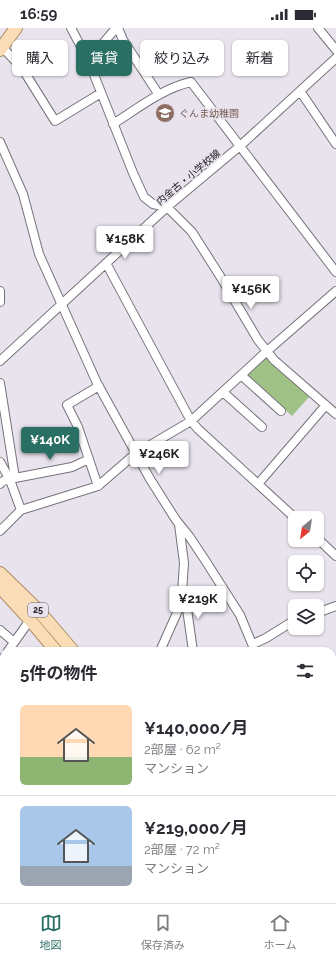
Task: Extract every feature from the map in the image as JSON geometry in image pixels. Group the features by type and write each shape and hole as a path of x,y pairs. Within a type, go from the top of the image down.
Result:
{"main road":[{"path":"1,48 16,28"},
{"name":"25","path":"0,573 38,610 70,647"},
{"name":"25","path":"0,587 53,647"}],"street":[{"path":"71,28 77,40"},
{"path":"106,40 117,28 123,40 159,95"},
{"path":"318,28 336,50"},
{"path":"1,48 22,68 55,121 101,93"},
{"name":"内金古・小学校線","path":"0,361 168,207 240,146 336,58"},
{"path":"94,76 144,197 153,204 168,207 192,232 220,276 249,327 266,352 336,414"},
{"path":"113,124 159,95 181,84 190,82 336,272"},
{"path":"300,91 336,144"},
{"path":"0,142 23,194 39,254 99,386 150,479 240,615 254,647"},
{"path":"106,264 191,422 288,512"},
{"path":"0,291 0,302"},
{"path":"2,525 21,510 98,486 136,454 191,422 266,352 336,291"},
{"path":"241,375 281,411"},
{"path":"0,383 12,479 21,510"},
{"path":"98,486 78,427 67,405 99,386"},
{"path":"223,392 262,427"},
{"path":"258,484 326,405"},
{"path":"0,484 12,479 72,467 89,459"},
{"path":"0,462 12,479"},
{"path":"162,647 180,606 182,593 184,563 179,524"},
{"path":"324,545 336,556"},
{"path":"182,593 187,609 192,647"},
{"path":"324,610 336,606"},
{"path":"11,647 30,620"},
{"path":"255,647 266,638 288,624"},
{"path":"0,630 14,642"}],"green space":[{"path":"264,357 310,396 292,416 246,374"}],"place":[{"name":"ぐんま幼稚園","path":"165,113"}]}
